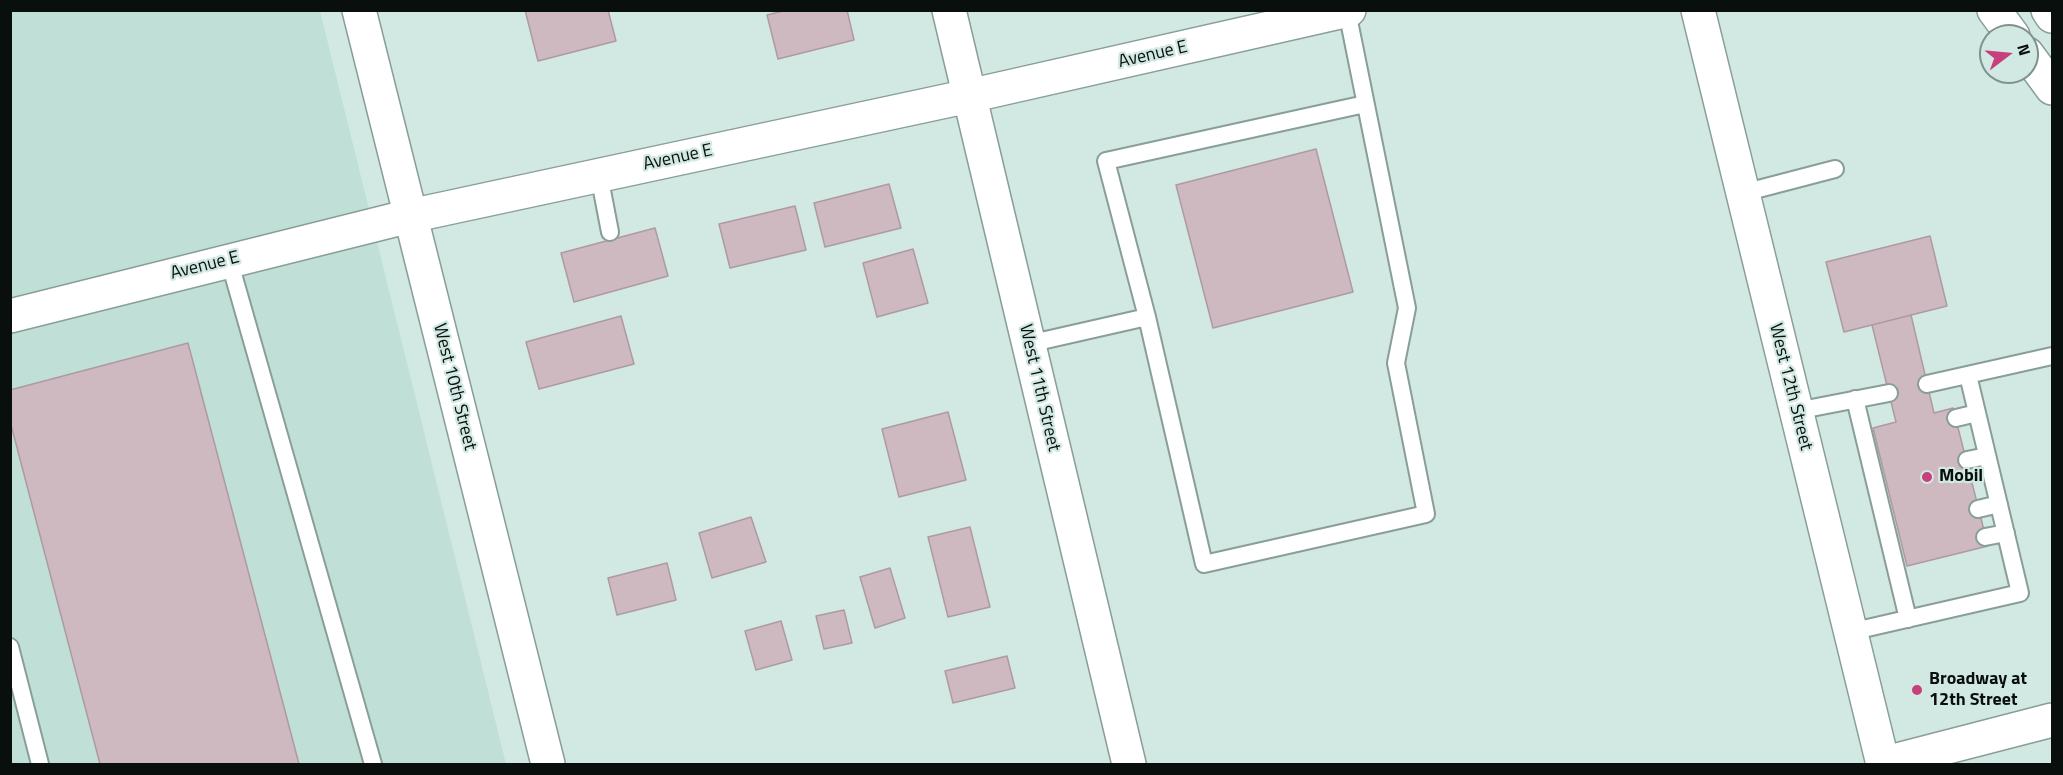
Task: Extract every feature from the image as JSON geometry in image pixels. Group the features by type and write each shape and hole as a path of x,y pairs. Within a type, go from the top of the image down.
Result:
{"street":[{"name":"West 10th Street","path":"359,10 548,765"},
{"name":"West 11th Street","path":"949,10 1129,765"},
{"name":"West 12th Street","path":"1698,10 1883,764"},
{"path":"1994,10 2004,24"},
{"path":"2048,10 2052,16"},
{"name":"Avenue E","path":"10,316 410,216 969,96 1348,11"},
{"path":"2039,70 2052,88"},
{"path":"1883,764 2052,720"}],"lane":[{"path":"1348,11 1407,308 1396,363 1426,514 1204,564 1148,317 1106,161 1365,104"},
{"path":"1743,193 1835,169"},
{"path":"599,176 610,232"},
{"path":"229,260 373,765"},
{"path":"1028,344 1148,317"},
{"path":"1928,384 2052,356"},
{"path":"1850,632 2020,593 1968,375"},
{"path":"1796,411 1889,393"},
{"path":"1855,399 1870,439 1892,528 1908,619"},
{"path":"1956,418 1977,413"},
{"path":"1967,460 1987,456"},
{"path":"1978,509 1999,504"},
{"path":"1985,537 2006,533"},
{"path":"10,648 40,765"}],"shaded area":[{"path":"10,11 320,11 506,764 11,764"}],"building":[{"path":"525,10 608,10 616,41 538,61"},
{"path":"787,10 847,10 854,40 778,59 767,15"},
{"path":"1316,149 1353,292 1213,328 1176,185"},
{"path":"889,184 901,228 825,247 814,203"},
{"path":"795,206 806,250 730,268 719,224"},
{"path":"655,228 668,276 574,302 561,253"},
{"path":"1930,236 1947,306 1844,332 1826,262"},
{"path":"913,249 928,303 877,317 863,263"},
{"path":"1911,315 1934,413 1953,408 1988,546 1907,566 1873,428 1896,422 1872,325"},
{"path":"621,316 634,364 539,389 526,342"},
{"path":"188,343 299,764 100,764 10,421 10,390"},
{"path":"948,412 966,480 899,497 882,429"},
{"path":"751,517 766,562 712,578 699,533"},
{"path":"970,527 990,607 948,617 928,537"},
{"path":"667,563 676,600 617,615 608,578"},
{"path":"890,568 905,618 875,628 860,577"},
{"path":"844,610 852,643 824,649 816,616"},
{"path":"781,621 792,660 756,670 745,631"},
{"path":"1007,656 1015,688 953,703 945,671"}],"place":[{"name":"Mobil","path":"1927,477"},
{"name":"Broadway at 12th Street","path":"1917,690"}]}
